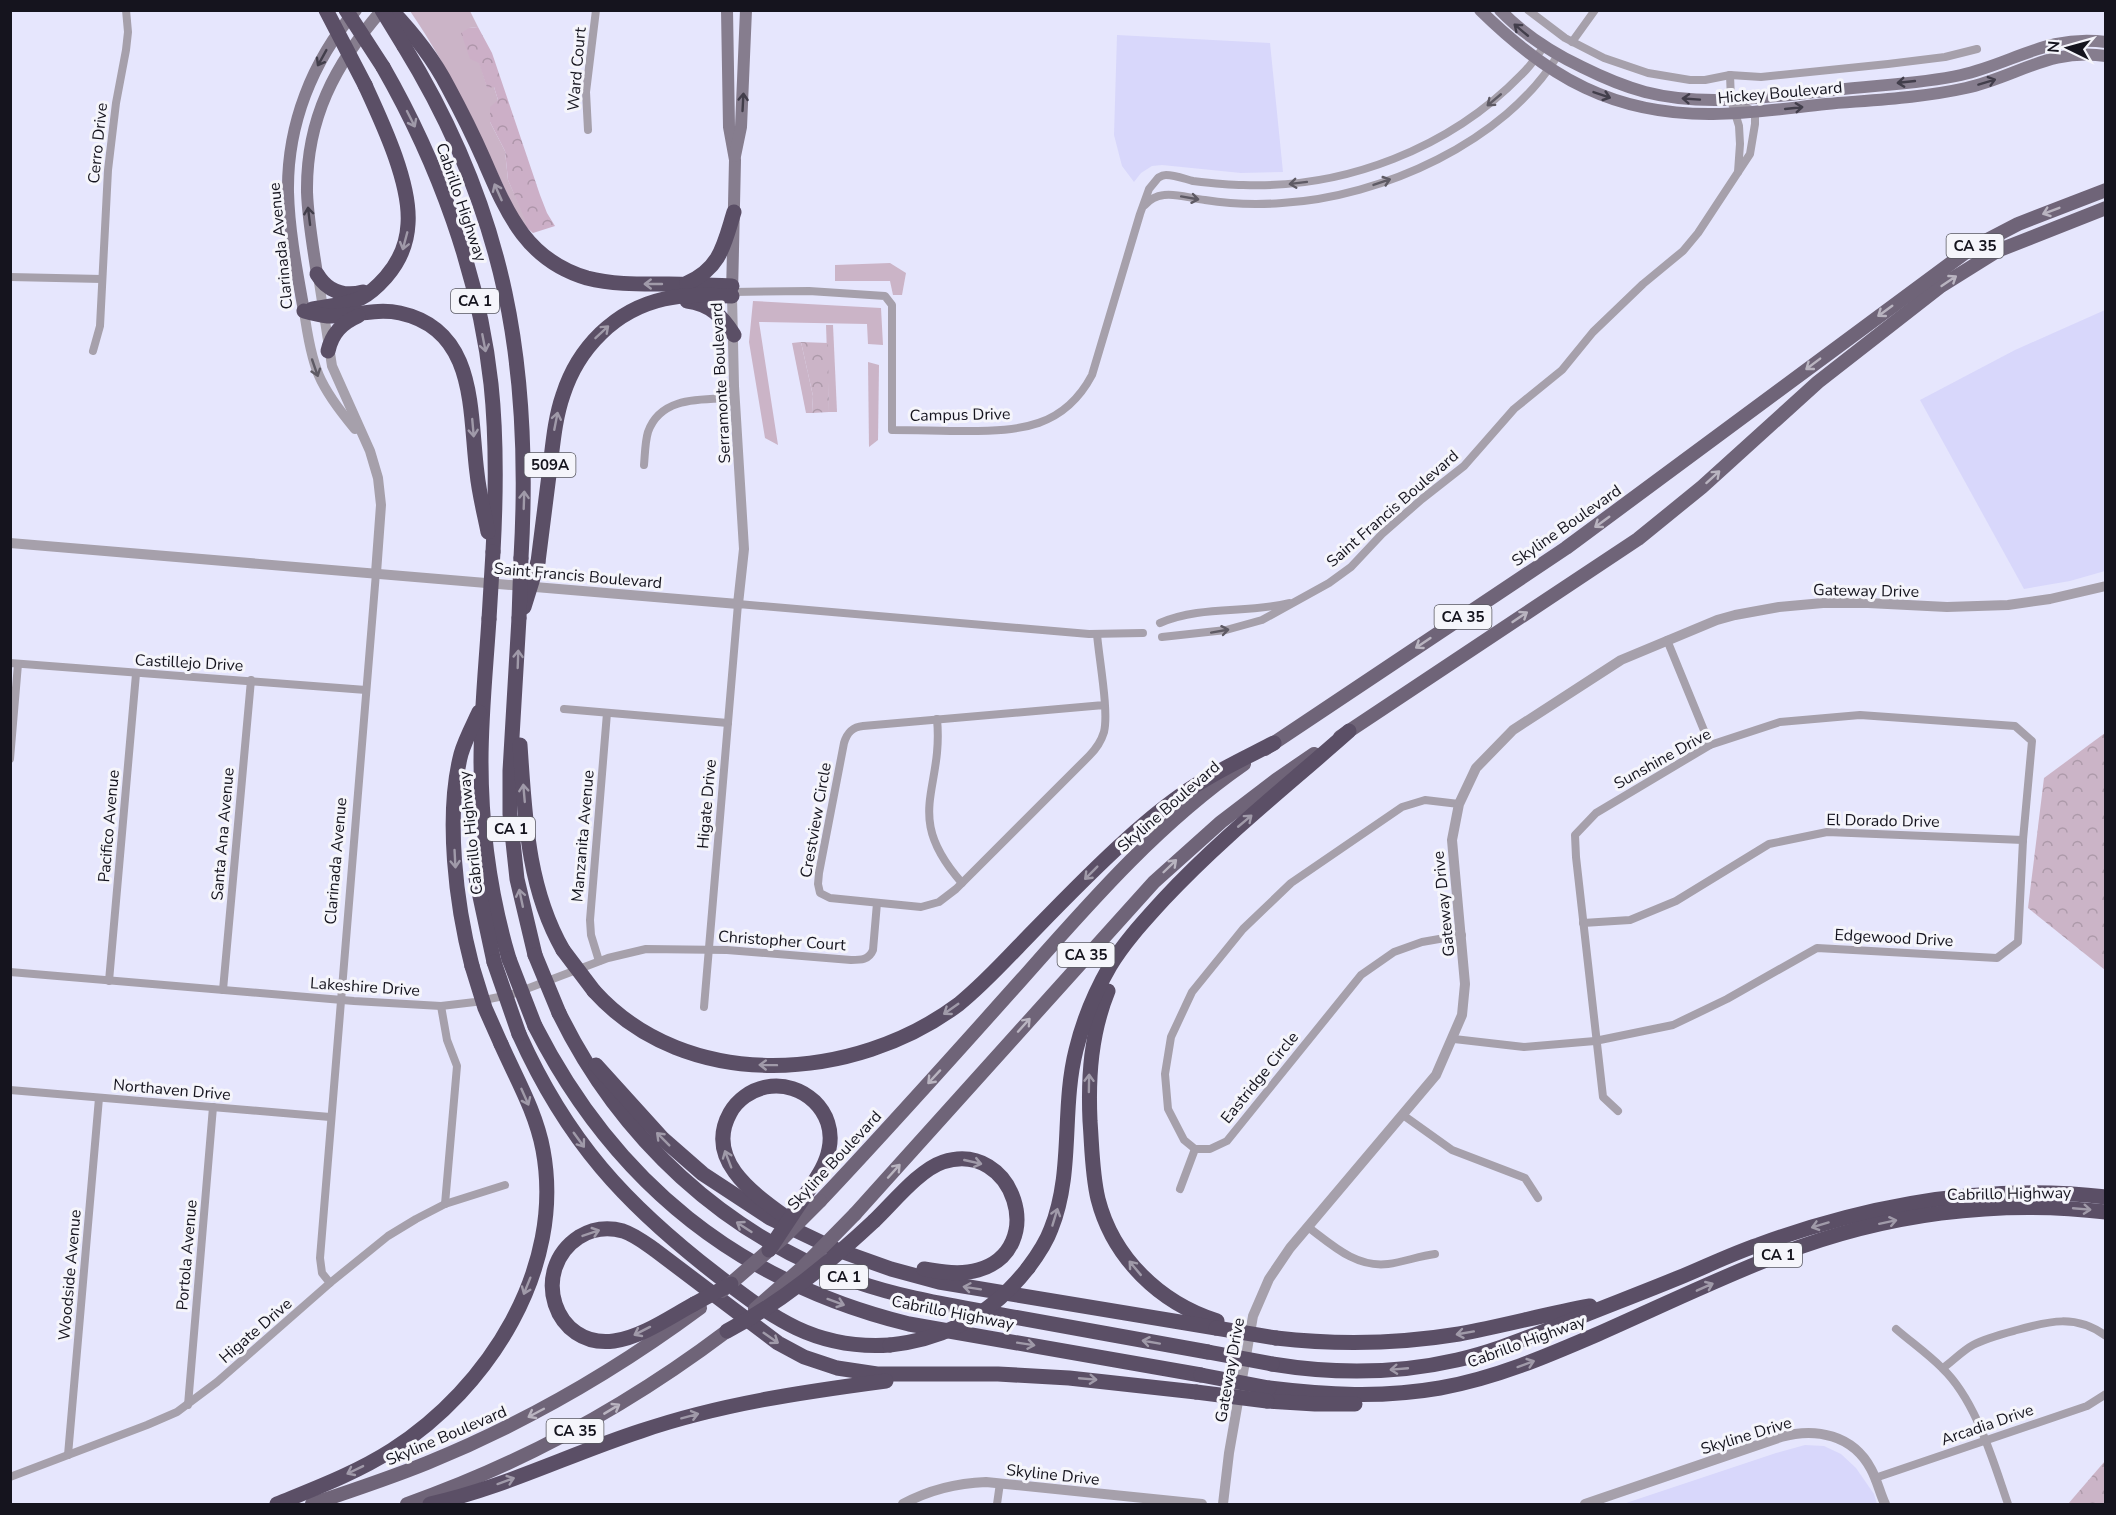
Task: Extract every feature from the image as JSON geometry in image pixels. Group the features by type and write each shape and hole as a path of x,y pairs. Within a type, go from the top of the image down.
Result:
{"highway":[{"path":"322,311 358,300 375,289 386,278 397,263 405,245 408,225 404,189 392,151 365,85 326,10"},
{"name":"Cabrillo Highway","path":"346,10 383,67 415,127 436,176 458,236 480,320 491,383 495,469 493,552 481,761 484,825 502,961 564,1078 588,1114 645,1180 729,1248 775,1275 847,1306 909,1324 1201,1375 1268,1395 1315,1404 1358,1404 1422,1395 1537,1360 1771,1258 1844,1233 1908,1218 1963,1210 2040,1207 2106,1212"},
{"name":"Cabrillo Highway","path":"382,10 409,41 432,94 457,142 477,193 500,266 516,352 522,406 524,483 516,700 510,792 512,836 521,900 536,955 570,1036 617,1109 644,1142 675,1173 725,1214 762,1238 800,1258 836,1274 898,1294 1272,1364 1307,1369 1350,1371 1393,1370 1436,1364 1498,1349 1625,1300 1757,1245 1839,1219 1894,1206 1939,1197 2005,1192 2063,1193 2106,1197"},
{"path":"391,10 409,41 448,86 509,215 532,246 558,265 589,278 623,283 686,284 732,291"},
{"path":"686,284 702,276 714,265 722,250 734,212"},
{"path":"317,274 329,287 347,294 368,290 386,278"},
{"name":"509A","path":"519,618 529,595 538,562 554,432 560,403 569,379 584,353 619,319 659,300 732,291"},
{"name":"509A","path":"643,307 676,301 704,305 718,314 734,335"},
{"path":"304,311 385,311 405,315 429,326 449,343 461,364 471,407 478,483 493,552"},
{"path":"328,351 333,335 344,323 363,314 385,311"},
{"path":"277,1504 374,1461 443,1411 472,1380 513,1318 530,1279 540,1248 545,1215 546,1181 537,1125 486,1008 472,966 457,886 454,844 455,811 461,754 483,700"},
{"path":"516,700 533,873 544,912 563,950 594,991 624,1019 660,1040 691,1053 725,1061 766,1065 799,1064 843,1057 882,1046 920,1029 967,997 1103,861 1157,814 1187,791 1274,742"},
{"path":"502,961 519,1034 549,1094 584,1148 625,1196 673,1241 761,1308 795,1328 815,1336 846,1344 867,1346 890,1345 930,1338 974,1318 1004,1295 1028,1268 1048,1235 1060,1201 1070,1079 1083,1027 1105,974 1117,956 1144,922 1213,850 1349,731"},
{"path":"1144,922 1113,978 1101,1007 1094,1036 1089,1097 1097,1191 1111,1233 1139,1274 1162,1294 1217,1325"},
{"path":"570,1036 651,1127 703,1174 762,1213 835,1249 900,1272 948,1283 1276,1335 1348,1343 1399,1341 1460,1334 1572,1309 1625,1300"},
{"path":"769,1250 806,1194 820,1173 829,1153 830,1134 823,1110 808,1096 786,1087 764,1088 750,1093 733,1108 726,1123 723,1140 729,1165 739,1178 763,1200 835,1249"},
{"path":"727,1331 783,1298 835,1256 927,1171 944,1162 959,1160 984,1165 1001,1177 1013,1196 1017,1214 1014,1234 1006,1251 994,1262 979,1270 948,1272 861,1259"},
{"path":"731,1284 697,1306 633,1336 613,1341 593,1340 574,1331 558,1312 553,1297 553,1273 564,1251 579,1237 598,1230 617,1230 634,1236 648,1245 771,1338 810,1360 843,1370 869,1373 1010,1374 1085,1379 1196,1392 1268,1395"},
{"path":"430,1504 503,1482 641,1431 703,1413 818,1390 890,1380 967,1374"}],"main road":[{"name":"Clarinada Avenue","path":"304,311 288,194 292,143 300,110 316,69 333,40 356,10"},
{"name":"Clarinada Avenue","path":"317,274 308,193 309,160 314,128 324,97 339,67 382,10"},
{"name":"Serramonte Boulevard","path":"728,10 729,127 735,160"},
{"name":"Serramonte Boulevard","path":"732,291 735,160 741,127 746,10"},
{"name":"Hickey Boulevard","path":"1480,10 1515,43 1549,69 1585,88 1625,102 1689,113 1755,112 1938,93 1991,81 2049,58 2082,54 2106,56"},
{"name":"Hickey Boulevard","path":"1500,10 1521,30 1544,46 1604,77 1644,92 1687,99 1731,100 1941,79 1983,69 2054,43 2075,40 2106,42"},
{"name":"Skyline Boulevard","path":"731,1284 820,1201 1115,876 1190,805 1274,742 1566,548 1970,249 2018,224 2106,190"},
{"name":"CA 35","path":"407,1504 477,1478 578,1429 656,1382 727,1331 804,1266 855,1214 1154,882 1243,804 1638,538 1702,487 1818,382 1941,286 1997,252 2106,208"},
{"name":"Skyline Boulevard","path":"312,1504 429,1462 520,1421 614,1368 697,1306"}],"street":[{"name":"Cerro Drive","path":"93,351 100,326 110,149 126,50 128,32 126,10"},
{"name":"Ward Court","path":"588,130 586,92 596,10"},
{"name":"Hickey Boulevard","path":"1528,10 1572,42 1613,62 1658,75 1704,80 1730,75 1761,77 1819,72 1936,58 1977,49"},
{"path":"1572,42 1595,10"},
{"name":"Campus Drive","path":"732,291 809,291 885,296 892,305 892,430 996,431 1046,421 1061,412 1077,397 1089,381 1140,214 1152,184 1158,178 1165,175 1231,185 1281,185 1346,174 1392,160 1433,141 1481,111 1521,76 1544,46"},
{"path":"1140,214 1148,202 1161,195 1230,203 1283,203 1337,195 1386,181 1428,164 1480,133 1524,98 1540,82 1558,55"},
{"name":"Saint Francis Boulevard","path":"1730,75 1731,100 1740,144 1738,172"},
{"path":"1731,100 1755,112"},
{"name":"Saint Francis Boulevard","path":"1162,637 1205,633 1247,625 1276,613 1329,583 1351,567 1382,534 1464,466 1514,409 1562,370 1593,332 1643,284 1683,251 1698,234 1750,154 1755,112"},
{"name":"Clarinada Avenue","path":"317,274 328,351 335,375 366,441 377,472 381,499 320,1258 322,1273 330,1283"},
{"path":"10,277 102,279"},
{"name":"Serramonte Boulevard","path":"732,291 735,398 744,549 738,604"},
{"name":"Clarinada Avenue","path":"304,311 311,355 319,379 337,409 366,441"},
{"path":"644,465 649,429 662,411 677,403 735,398"},
{"name":"Saint Francis Boulevard","path":"10,543 1097,634 1143,633"},
{"name":"Gateway Drive","path":"1223,1504 1229,1453 1254,1316 1269,1279 1290,1248 1436,1075 1454,1039 1462,1016 1465,984 1452,840 1459,804 1476,768 1513,730 1622,660 1716,620 1779,608 1845,602 1947,607 1987,606 2050,599 2106,586"},
{"name":"Saint Francis Boulevard","path":"1160,622 1184,614 1272,606 1304,597"},
{"name":"Higate Drive","path":"704,1007 738,604"},
{"name":"Crestview Circle","path":"1097,634 1104,705 1104,732 1095,750 962,883 945,898 928,906 826,898 818,889 819,873 845,740 850,730 860,726 1104,705"},
{"path":"1667,640 1710,745"},
{"path":"10,759 14,663"},
{"name":"Castillejo Drive","path":"14,663 366,690"},
{"name":"Pacifico Avenue","path":"109,981 136,674"},
{"name":"Santa Ana Avenue","path":"223,990 252,680"},
{"path":"564,709 728,723"},
{"name":"Manzanita Avenue","path":"599,961 591,935 590,920 607,713"},
{"name":"Sunshine Drive","path":"1618,1112 1603,1097 1582,923 1575,835 1596,813 1710,745 1780,722 1860,715 2015,726"},
{"path":"937,719 938,745 929,795 929,820 938,851 962,883"},
{"name":"Edgewood Drive","path":"1454,1039 1524,1047 1595,1041 1673,1025 1727,999 1817,948 1997,957 2018,942 2023,840 2032,741 2015,726"},
{"path":"1180,1189 1195,1149 1184,1140 1168,1109 1165,1074 1171,1038 1192,992 1243,928 1291,883 1402,807 1425,800 1459,804"},
{"name":"El Dorado Drive","path":"1582,923 1630,920 1676,901 1769,844 1827,832 2023,840"},
{"name":"Christopher Court","path":"709,950 864,959 871,955 873,950 877,903"},
{"name":"Eastridge Circle","path":"1195,1149 1210,1149 1227,1141 1361,975 1394,952 1422,942 1462,935"},
{"name":"Lakeshire Drive","path":"10,972 340,1000 441,1006 513,994 599,961 646,949 709,950"},
{"path":"441,1006 447,1040 457,1066 445,1204"},
{"name":"Northaven Drive","path":"10,1090 330,1117"},
{"name":"Woodside Avenue","path":"68,1455 99,1098"},
{"name":"Portola Avenue","path":"188,1405 213,1107"},
{"path":"1403,1115 1452,1150 1525,1178 1538,1198"},
{"name":"Higate Drive","path":"10,1477 158,1421 188,1405 388,1236 445,1204 505,1185"},
{"path":"1308,1227 1346,1256 1367,1263 1387,1264 1435,1254"},
{"path":"1943,1368 1971,1346 1996,1335 2051,1320 2078,1323 2106,1336"},
{"path":"1896,1329 1943,1368 1961,1391 1986,1440 2008,1504"},
{"name":"Arcadia Drive","path":"1875,1478 2087,1406 2106,1394"},
{"name":"Skyline Drive","path":"1585,1504 1781,1437 1804,1432 1823,1433 1842,1440 1862,1456 1875,1478 1885,1504"},
{"name":"Skyline Drive","path":"903,1504 925,1494 956,1485 986,1482 1202,1504"},
{"path":"998,1504 1000,1483"}],"shaded area":[{"path":"1117,35 1270,43 1283,172 1241,173 1162,165 1152,166 1141,173 1134,182 1122,166 1114,135"},
{"path":"2105,310 2105,571 2070,581 2024,589 1920,400 2015,350"},
{"path":"1805,1445 1824,1446 1841,1454 1856,1468 1874,1494 1877,1504 1623,1504 1776,1453"}],"green space":[{"path":"410,11 470,11 478,27 469,28 487,87 494,87 498,100 490,122 505,151 508,180 527,222 526,227 517,215 441,60"},
{"path":"478,27 492,53 540,195 555,226 533,233 526,227 508,180 505,151 490,122 490,107 498,100 494,87 487,88 479,63 470,59 461,33 469,28"},
{"path":"890,263 906,273 902,295 893,295 890,281 835,281 835,265"},
{"path":"753,301 881,308 883,345 868,344 867,324 759,322 778,445 765,438 749,342"},
{"path":"826,325 833,325 837,412 829,412"},
{"path":"801,342 813,396 812,413 806,413 792,343"},
{"path":"801,342 828,343 829,412 812,413 813,396"},
{"path":"868,362 879,365 878,440 869,447"},
{"path":"2105,733 2105,970 2028,908 2044,778"},
{"path":"2105,1461 2105,1504 2068,1504"}]}
